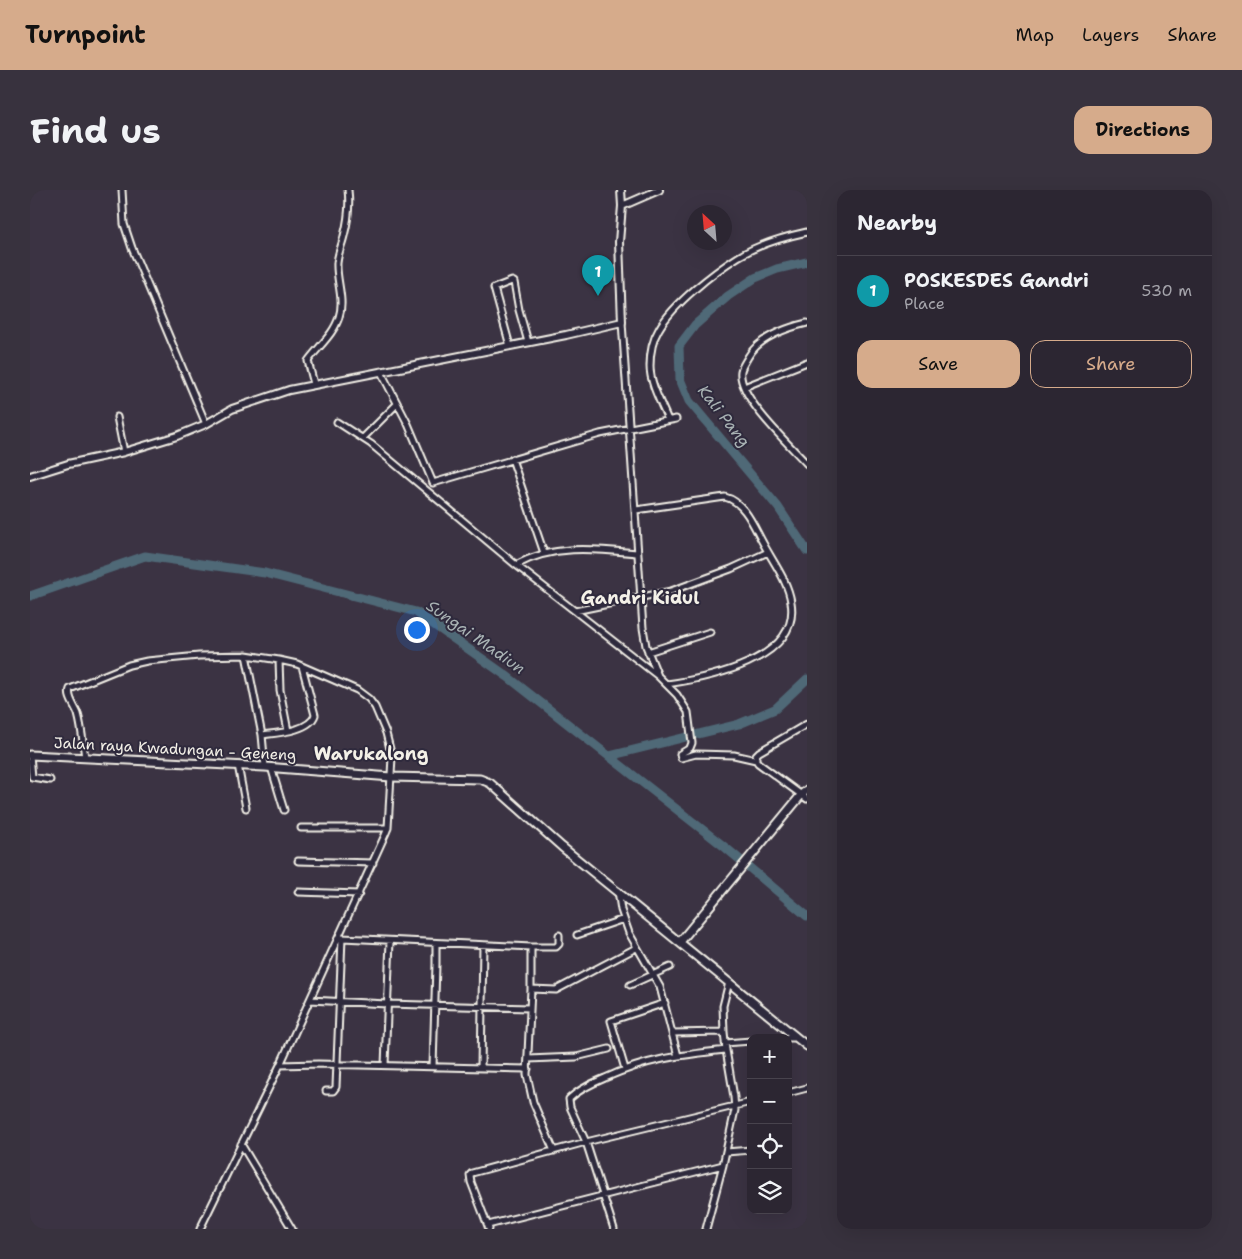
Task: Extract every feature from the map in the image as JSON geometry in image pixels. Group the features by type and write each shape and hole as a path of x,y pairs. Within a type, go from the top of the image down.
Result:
{"main road":[{"name":"Jalan raya Kwadungan - Geneng","path":"30,755 238,765 391,777 480,779 490,783 562,847 807,1046"},
{"path":"680,942 795,802 805,795"}],"street":[{"path":"122,190 124,224 132,248 206,424"},
{"path":"314,384 308,361 324,342 337,322 341,309 337,264 348,221 348,190"},
{"path":"621,190 622,206 619,242 622,322 636,510 636,553 642,628 648,652 658,676"},
{"path":"622,206 659,190"},
{"path":"668,420 650,372 651,352 658,329 680,301 739,256 776,240 807,232"},
{"path":"510,346 494,288 512,282 514,282 516,287 519,310 528,342"},
{"path":"30,476 68,464 124,452 177,436 206,424 232,409 289,390 622,322"},
{"path":"807,323 772,335 755,348 741,371 744,387 756,408 807,464"},
{"path":"744,387 807,362"},
{"path":"381,372 434,483 600,434 676,419"},
{"path":"363,438 397,404"},
{"path":"118,417 124,452"},
{"path":"337,422 363,438 516,564 667,684 678,696 688,712 692,743 690,748 680,754 681,758 696,754 734,755 756,760 758,764 783,783 805,795"},
{"path":"512,459 544,553"},
{"path":"636,510 726,497 732,499 738,503 750,519 783,579 791,602 792,618 787,632 779,644 759,657 734,668 699,679 667,684"},
{"path":"516,564 544,553 572,549 636,553"},
{"path":"575,611 671,591 707,579 768,552"},
{"path":"648,652 710,632"},
{"path":"246,655 268,767 284,810"},
{"path":"85,758 78,714 69,693 72,687 129,665 147,661 200,656 246,655 302,666 356,690 375,706 386,734 392,757 388,828 341,937 200,1229"},
{"path":"279,660 280,690 288,731"},
{"path":"262,735 288,731 312,722 315,715 302,666"},
{"path":"756,760 759,752 807,724"},
{"path":"30,755 32,777 50,780"},
{"path":"238,765 246,808"},
{"path":"301,828 388,828"},
{"path":"298,861 373,863"},
{"path":"618,891 624,919 636,948 660,987 678,1056"},
{"path":"298,892 359,894"},
{"path":"577,935 624,919"},
{"path":"341,937 531,948 556,947 559,944 559,935"},
{"path":"326,1091 333,1091 336,1087 341,937"},
{"path":"385,1066 390,941"},
{"path":"433,1067 436,943"},
{"path":"481,1068 483,945"},
{"path":"531,948 528,1082 533,1102 554,1151"},
{"path":"531,989 550,991 563,987 636,948"},
{"path":"630,985 670,967"},
{"path":"706,1229 723,1165 735,1105 724,1032 723,1006 728,982"},
{"path":"310,1000 530,1008"},
{"path":"625,1069 611,1021 664,1003"},
{"path":"672,1033 724,1032"},
{"path":"792,1038 797,1038"},
{"path":"725,1043 747,1041"},
{"path":"528,1059 570,1058 609,1049"},
{"path":"614,1229 586,1142 570,1107 569,1099 582,1089 645,1062 726,1050"},
{"path":"280,1065 528,1069"},
{"path":"792,1093 807,1088"},
{"path":"723,1165 602,1195 488,1227 470,1175 586,1142 747,1103"},
{"path":"241,1144 292,1229"},
{"path":"726,1152 747,1150"}],"waterway":[{"name":"Kali Pang","path":"807,262 777,269 755,278 728,296 695,325 679,346 680,379 689,401 778,507 807,551"},
{"name":"Sungai Madiun","path":"30,596 145,556 265,573 416,612 508,677 726,848 807,916"},
{"name":"Kali Pang","path":"609,756 739,724 775,709 807,679"}],"place":[{"name":"POSKESDES Gandri","path":"598,296"}],"district":[{"name":"Gandri Kidul","path":"640,598"},
{"name":"Warukalong","path":"371,754"}]}
